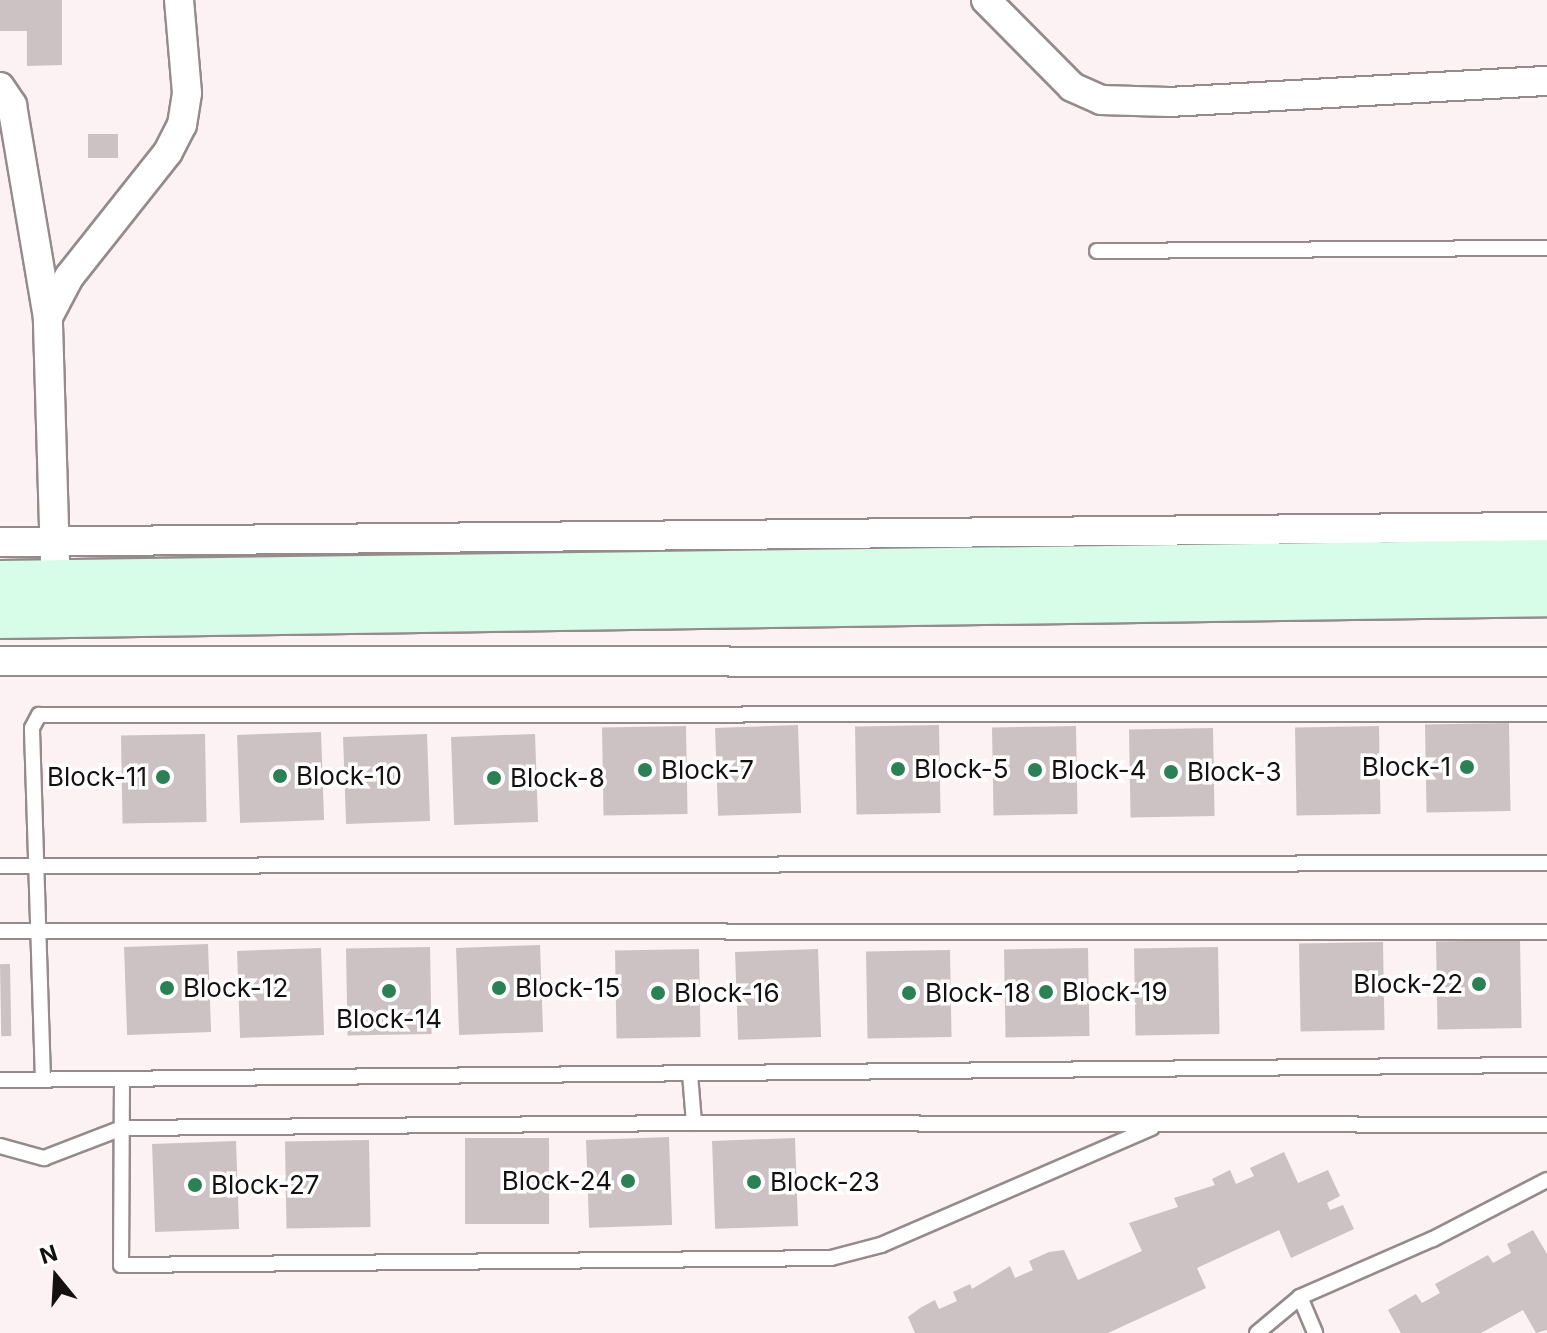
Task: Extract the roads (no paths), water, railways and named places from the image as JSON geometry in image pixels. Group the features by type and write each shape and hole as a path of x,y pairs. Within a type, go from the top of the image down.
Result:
{"main road":[{"path":"34,571 1547,560"},
{"path":"0,618 1547,596"}],"street":[{"path":"48,317 69,277 168,152 182,125 187,93 179,0"},
{"path":"986,0 1072,87 1101,100 1169,102 1547,81"},
{"path":"0,87 12,105 48,317 34,571"},
{"path":"0,544 34,571 1547,527"},
{"path":"0,544 34,571"},
{"path":"0,661 1547,662"}],"lane":[{"path":"1097,251 1547,248"},
{"path":"43,1080 32,728 39,715 1547,714"},
{"path":"0,866 1547,863"},
{"path":"0,931 1547,932"},
{"path":"0,1080 1547,1065"},
{"path":"690,1074 694,1123"},
{"path":"122,1079 121,1265 831,1258 881,1245 1152,1128"},
{"path":"0,1146 44,1158 122,1128 694,1123 1152,1128 1547,1125"},
{"path":"1257,1333 1300,1297 1433,1239 1547,1180"},
{"path":"1300,1297 1315,1333"}],"place":[{"name":"Block-1","path":"1467,767"},
{"name":"Block-5","path":"898,769"},
{"name":"Block-7","path":"645,770"},
{"name":"Block-4","path":"1035,770"},
{"name":"Block-3","path":"1171,772"},
{"name":"Block-10","path":"280,776"},
{"name":"Block-11","path":"163,777"},
{"name":"Block-8","path":"494,778"},
{"name":"Block-22","path":"1479,984"},
{"name":"Block-12","path":"167,988"},
{"name":"Block-15","path":"499,988"},
{"name":"Block-14","path":"389,991"},
{"name":"Block-19","path":"1046,992"},
{"name":"Block-16","path":"658,993"},
{"name":"Block-18","path":"909,993"},
{"name":"Block-24","path":"628,1181"},
{"name":"Block-23","path":"754,1182"},
{"name":"Block-27","path":"195,1185"}]}
